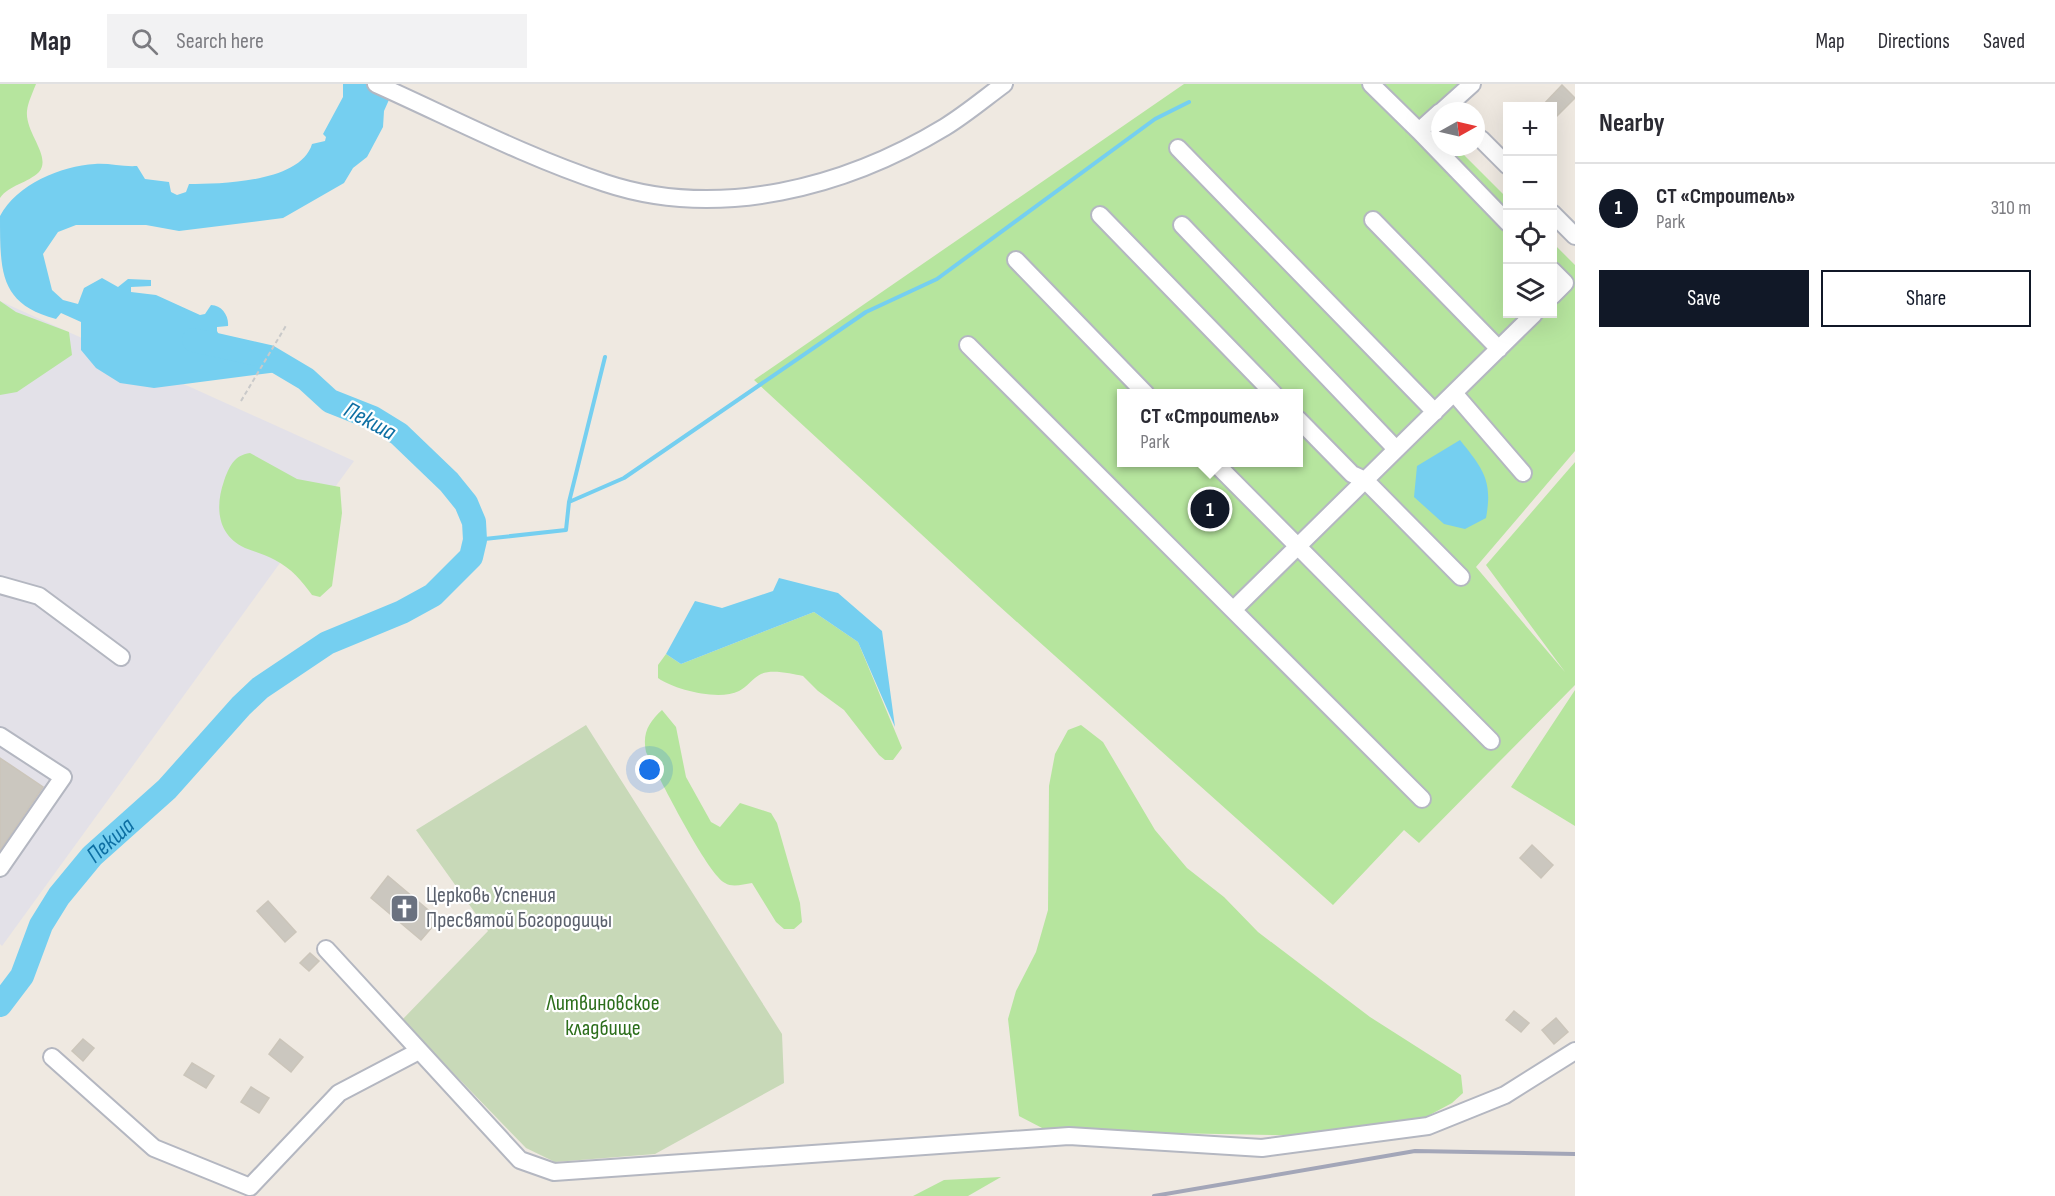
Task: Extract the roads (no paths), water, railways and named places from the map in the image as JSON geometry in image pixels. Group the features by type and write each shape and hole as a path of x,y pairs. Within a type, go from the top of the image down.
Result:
{"street":[{"path":"376,84 506,146 607,184 651,194 703,200 757,196 839,176 945,127 1004,84"},
{"path":"1371,84 1503,218"},
{"path":"1452,102 1472,84"},
{"path":"1419,131 1431,121"},
{"path":"1485,143 1503,161"},
{"path":"1178,148 1435,412"},
{"path":"1100,215 1270,389"},
{"path":"1557,218 1575,236"},
{"path":"1373,219 1499,349"},
{"path":"1182,225 1396,449"},
{"path":"1016,260 1142,389"},
{"path":"1557,275 1565,283 1557,291"},
{"path":"1233,610 1530,318"},
{"path":"968,345 1422,799"},
{"path":"1454,393 1523,473"},
{"path":"1303,423 1352,474 1365,480 1461,577"},
{"path":"1219,467 1491,741"},
{"path":"0,585 39,596 121,657"},
{"path":"0,736 63,777 0,868"},
{"path":"326,949 519,1160 554,1172 1069,1136 1262,1148 1428,1126 1505,1095 1575,1050"},
{"path":"52,1057 154,1148 250,1187 339,1093 419,1051"}],"water":[{"path":"343,84 396,84 384,111 383,127 367,157 353,168 344,183 283,218 179,231 146,225 76,225 58,232 43,254 52,290 63,300 78,304 84,288 102,278 118,287 128,279 151,280 151,286 131,287 131,292 156,295 200,315 205,314 211,305 215,305 226,315 228,322 228,326 217,327 217,331 229,354 246,353 263,345 295,362 289,376 278,372 154,388 120,383 96,368 81,350 81,322 61,313 56,319 38,313 24,305 14,295 3,270 0,216 17,195 29,186 68,168 95,164 137,166 145,179 169,182 171,192 177,195 186,192 189,184 240,181 277,173 293,166 305,157 312,144 325,141 326,137 323,134 343,97"},
{"path":"1460,440 1480,467 1487,484 1488,494 1486,518 1465,529 1444,524 1414,497 1417,466"},
{"path":"779,578 838,593 882,631 895,727 858,642 814,612 681,664 666,654 695,601 722,608 773,591"}],"waterway":[{"path":"475,540 566,530 569,502 624,478 866,312 937,279 1155,119 1189,102"},
{"name":"Пекша","path":"0,1005 22,976 41,925 59,896 92,856 167,789 241,706 260,688 327,643 402,612 433,595 471,557 475,540 474,522 466,503 449,482 399,434 373,418 330,401 306,379 269,357 194,340"},
{"path":"569,502 605,357"}],"railway":[{"path":"1154,1196 1415,1151 1575,1154"}],"place":[{"name":"СТ «Строитель»","path":"1210,509"},
{"name":"Церковь Успения Пресвятой Богородицы","path":"405,908"}],"park label":[{"name":"Литвиновское кладбище","path":"603,1016"}]}
